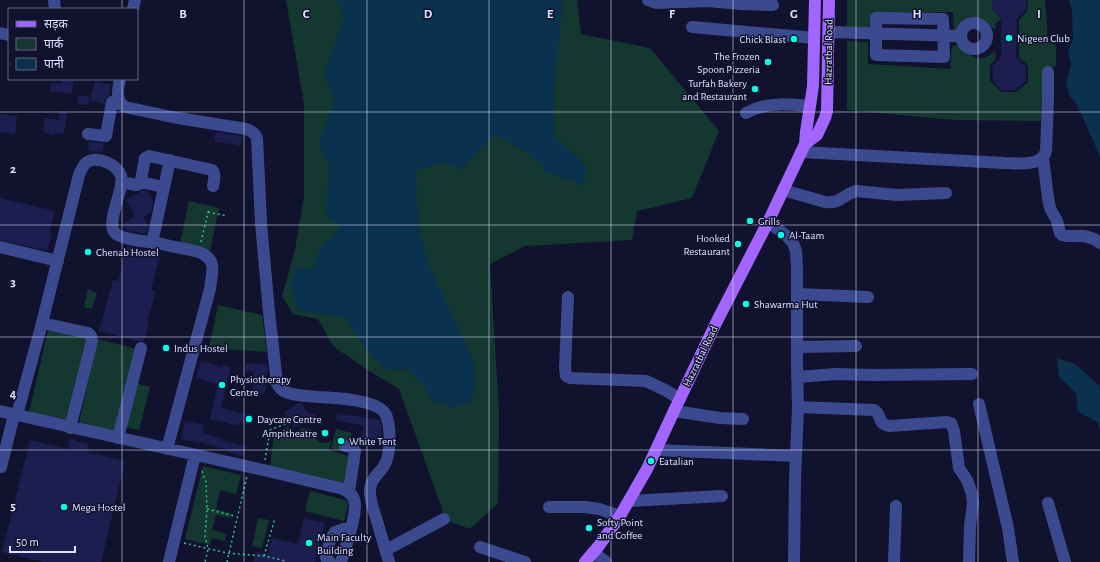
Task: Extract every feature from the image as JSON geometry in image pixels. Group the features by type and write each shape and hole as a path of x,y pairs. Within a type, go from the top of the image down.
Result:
{"main road":[{"name":"Hazratbal Road","path":"585,562 620,516 647,469 717,321 768,222 803,148 812,86 815,0"},
{"name":"Hazratbal Road","path":"803,148 817,135 825,118 827,101 829,0"}],"street":[{"path":"648,0 656,3 708,1 774,5"},
{"path":"876,18 944,19 944,57 876,55 876,33 876,18"},
{"path":"692,27 814,38"},
{"path":"829,32 961,36"},
{"path":"1048,72 1046,151 1043,158 1050,208 1062,235 1085,236 1100,243"},
{"path":"120,80 118,94 120,104"},
{"path":"88,134 106,136 112,102 132,110 246,129 255,134 257,138 261,223 277,383 282,390 303,396 338,398 374,405 382,409 386,415 390,439 389,452 386,464 373,479 370,487 370,499 387,556 444,519"},
{"path":"746,113 758,107 772,105 784,104 810,106"},
{"path":"803,148 1004,163 1032,162 1043,158"},
{"path":"140,182 145,158 153,156 212,170 215,175 213,186"},
{"path":"1,467 42,322 79,175 82,167 87,162 95,160 113,165 120,172 122,177 112,223 114,232 128,238 199,252 206,255 211,260 210,289 167,449"},
{"path":"152,243 170,160"},
{"path":"121,182 136,185 140,182 164,187"},
{"path":"783,190 830,203 841,200 849,193 856,191 896,195 946,193"},
{"path":"768,222 787,236 795,247 797,269 798,406 794,562"},
{"path":"0,247 58,261"},
{"path":"798,294 868,297"},
{"path":"568,297 565,368 566,376 570,378 646,381 680,399"},
{"path":"42,322 88,333 91,336 92,341 70,428"},
{"path":"797,347 856,346"},
{"path":"118,438 141,348"},
{"path":"797,377 836,374 972,374"},
{"path":"979,404 1008,528 1013,562"},
{"path":"798,406 874,410 879,414 881,422 889,426 951,423 954,431 959,468 967,480 972,494 973,503 970,526 969,562"},
{"path":"0,411 343,489 349,492 354,498 356,506 341,562"},
{"path":"674,411 714,417 743,419"},
{"path":"346,446 353,448 355,451 349,492"},
{"path":"656,450 796,456"},
{"path":"169,562 195,455"},
{"path":"629,500 722,496"},
{"path":"1048,503 1065,562"},
{"path":"894,562 896,506"},
{"path":"549,507 585,507 599,509 620,516"},
{"path":"330,562 326,558 330,540 335,532 351,528"},
{"path":"480,547 525,562"},
{"path":"593,552 606,562"}],"path":[{"path":"199,252 209,208"},
{"path":"208,212 227,216"},
{"path":"264,470 270,430 291,422"},
{"path":"195,455 206,482 207,508 205,536 208,549 205,562"},
{"path":"227,562 250,467"},
{"path":"207,508 234,516"},
{"path":"264,556 275,518"},
{"path":"174,541 229,553 270,557 286,561 285,562"},
{"path":"269,562 270,557"}],"green space":[{"path":"286,0 577,0 581,34 650,48 719,131 692,198 637,211 632,240 525,246 490,264 499,411 498,503 470,529 446,520 399,389 366,369 333,346 318,319 293,314 282,296 295,250 304,196 304,104"},
{"path":"847,0 992,0 992,8 1001,19 995,24 996,30 980,21 972,20 964,24 958,33 954,32 953,12 876,13 870,30 847,30"},
{"path":"1028,0 1045,0 1048,41 1056,46 1056,66 1043,69 1041,121 955,120 847,110 847,41 868,42 868,64 950,69 952,45 963,46 970,55 977,58 984,58 995,50 996,59 990,65 990,80 1001,92 1016,92 1028,82 1028,66 1019,57 1019,20 1027,11"},
{"path":"189,201 219,208 210,251 180,244"},
{"path":"88,289 97,293 92,309 84,307"},
{"path":"218,305 262,315 267,352 209,348"},
{"path":"48,330 88,338 70,420 29,413"},
{"path":"97,339 137,349 129,381 150,387 139,430 118,426 116,432 79,424"},
{"path":"289,427 294,433 303,428 315,431 315,438 319,442 324,443 331,441 329,450 352,457 347,485 270,468 274,433"},
{"name":"White Tent","path":"336,429 352,433 347,452 331,448"},
{"path":"203,466 241,475 236,494 220,490 216,509 231,513 230,518 216,515 212,530 226,534 225,541 212,538 210,545 185,539"},
{"path":"310,491 349,501 344,521 305,511"},
{"path":"258,518 269,520 262,548 252,546"}],"water":[{"path":"336,0 563,0 554,89 554,136 586,165 584,186 546,172 528,153 494,134 461,170 446,162 415,171 419,229 428,263 474,364 476,384 471,401 452,408 433,401 425,386 407,370 386,370 366,348 343,317 298,311 290,287 297,266 312,270 319,250 341,228 326,215 329,165 319,144 335,99 324,75 344,17"},
{"path":"1069,0 1100,0 1100,156 1077,105 1070,96 1066,84 1071,64 1068,52 1073,39 1072,11"},
{"path":"1057,358 1075,364 1100,386 1100,431 1098,423 1078,411 1076,393 1059,377"}],"building":[{"name":"Nigeen Club","path":"992,0 1026,0 1026,9 1017,19 1016,57 1026,66 1026,81 1016,90 1002,91 993,81 992,66 1001,57 1001,19 992,8"},
{"path":"63,80 74,81 71,94 50,91 51,83 62,84"},
{"path":"95,81 111,85 109,95 106,97 104,104 90,101"},
{"path":"79,95 90,97 88,105 77,103"},
{"path":"60,111 67,113 64,134 55,133 54,135 45,133 45,131 43,131 45,118 58,120"},
{"path":"0,114 17,116 15,134 0,132"},
{"path":"216,132 242,136 240,146 214,141"},
{"path":"89,142 104,143 103,152 88,151"},
{"path":"143,190 147,191 153,201 151,212 143,217 148,226 147,232 144,234 134,230 131,232 127,231 123,224 135,216 126,200"},
{"path":"0,198 55,211 49,233 52,233 47,251 0,240"},
{"path":"127,246 160,254 151,290 156,291 147,322 149,322 144,341 138,341 99,331 113,280 118,282"},
{"path":"201,361 222,367 222,365 231,367 221,408 253,416 251,425 240,422 239,426 210,419 218,384 196,378"},
{"path":"246,363 267,364 268,372 265,394 252,393 254,371 245,371"},
{"path":"301,403 307,412 315,414 320,421 313,425 302,423 294,428 285,412"},
{"path":"337,413 380,420 382,434 380,442 361,438 364,426 336,420"},
{"path":"185,421 204,425 202,433 224,439 223,441 246,446 244,456 200,442 181,439"},
{"name":"Mega Hostel","path":"70,439 89,444 87,452 125,461 101,562 43,562 2,552 30,440 68,449"},
{"path":"304,518 325,523 315,562 253,562 256,552 268,554 272,538 298,544"}],"place":[{"name":"Nigeen Club","path":"1009,38"},
{"name":"Chick Blast","path":"794,39"},
{"name":"The Frozen Spoon Pizzeria","path":"768,62"},
{"name":"Turfah Bakery and Restaurant","path":"755,89"},
{"name":"Grills","path":"750,221"},
{"name":"Al-Taam","path":"781,235"},
{"name":"Hooked Restaurant","path":"738,244"},
{"name":"Chenab Hostel","path":"88,252"},
{"name":"Shawarma Hut","path":"746,304"},
{"name":"Indus Hostel","path":"166,348"},
{"name":"Physiotherapy Centre","path":"222,385"},
{"name":"Daycare Centre","path":"249,419"},
{"name":"Ampitheatre","path":"325,433"},
{"name":"White Tent","path":"341,441"},
{"name":"Eatalian","path":"651,461"},
{"name":"Mega Hostel","path":"64,507"},
{"name":"Softy Point and Coffee","path":"589,528"},
{"name":"Main Faculty Building","path":"309,543"}]}
